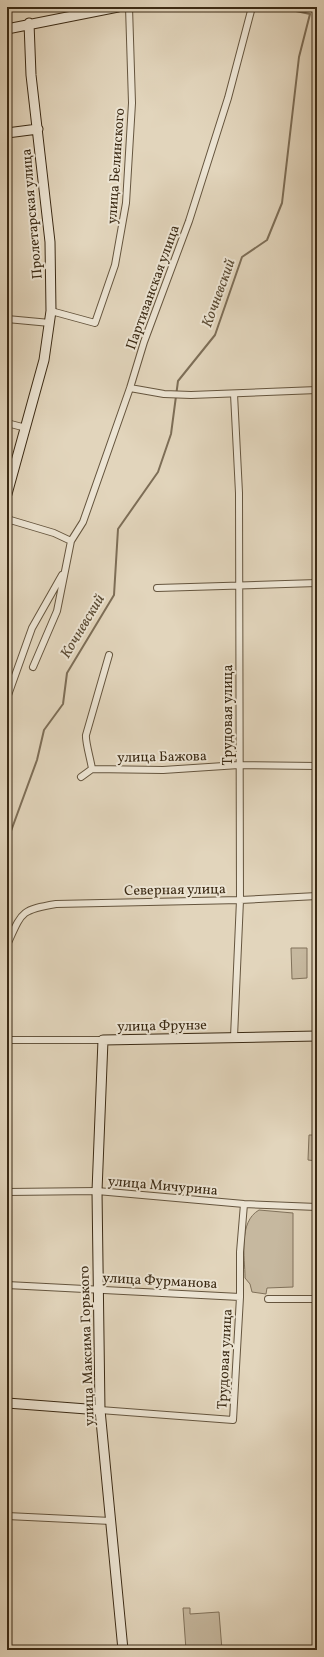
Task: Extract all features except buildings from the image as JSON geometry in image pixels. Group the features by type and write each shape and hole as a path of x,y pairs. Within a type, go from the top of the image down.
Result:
{"street":[{"path":"7,29 29,23 118,7"},
{"name":"улица Белинского","path":"52,311 95,323 115,265 126,203 132,103 129,7"},
{"name":"Партизанская улица","path":"34,667 57,611 71,541 84,522 130,388 144,342 191,214 228,98 252,7"},
{"name":"Пролетарская улица","path":"7,494 44,360 52,311 50,242 31,75 29,23"},
{"path":"7,133 38,129"},
{"path":"7,319 50,323"},
{"path":"130,388 164,394 191,395 317,390"},
{"name":"Трудовая улица","path":"234,394 239,493 240,585 240,900 234,1037"},
{"path":"7,423 26,428"},
{"path":"7,519 54,533 71,541"},
{"name":"Партизанская улица","path":"7,698 32,628 65,570"},
{"path":"157,588 317,583"},
{"path":"81,777 92,769 89,749 85,741 109,655"},
{"name":"улица Бажова","path":"92,769 163,770 239,766 317,766"},
{"name":"Северная улица","path":"7,945 23,914 33,908 56,904 240,900 317,896"},
{"name":"улица Фрунзе","path":"7,1040 103,1040 317,1036"},
{"name":"улица Максима Горького","path":"103,1040 97,1191 100,1410 123,1650"},
{"name":"улица Мичурина","path":"7,1192 97,1191 244,1204 317,1207"},
{"name":"Трудовая улица","path":"100,1410 233,1420 240,1297 240,1252 244,1204"},
{"name":"улица Фурманова","path":"7,1285 98,1288 240,1297"},
{"path":"268,1299 317,1299"},
{"path":"7,1403 100,1410"},
{"path":"7,1516 111,1521"}],"shaded area":[{"path":"291,948 307,948 307,978 292,979"},
{"path":"309,1135 317,1135 317,1161 308,1160"},
{"path":"259,1210 293,1213 293,1287 267,1288 266,1294 252,1292 250,1284 245,1278 245,1231 252,1216"},
{"path":"183,1608 190,1608 190,1614 219,1612 222,1650 186,1650"}],"waterway":[{"name":"Кочневский","path":"7,842 37,760 44,730 63,704 67,673 114,595 118,529 158,472 171,434 178,381 215,335 242,257 267,240 282,203 299,57 310,14 277,7"}]}
